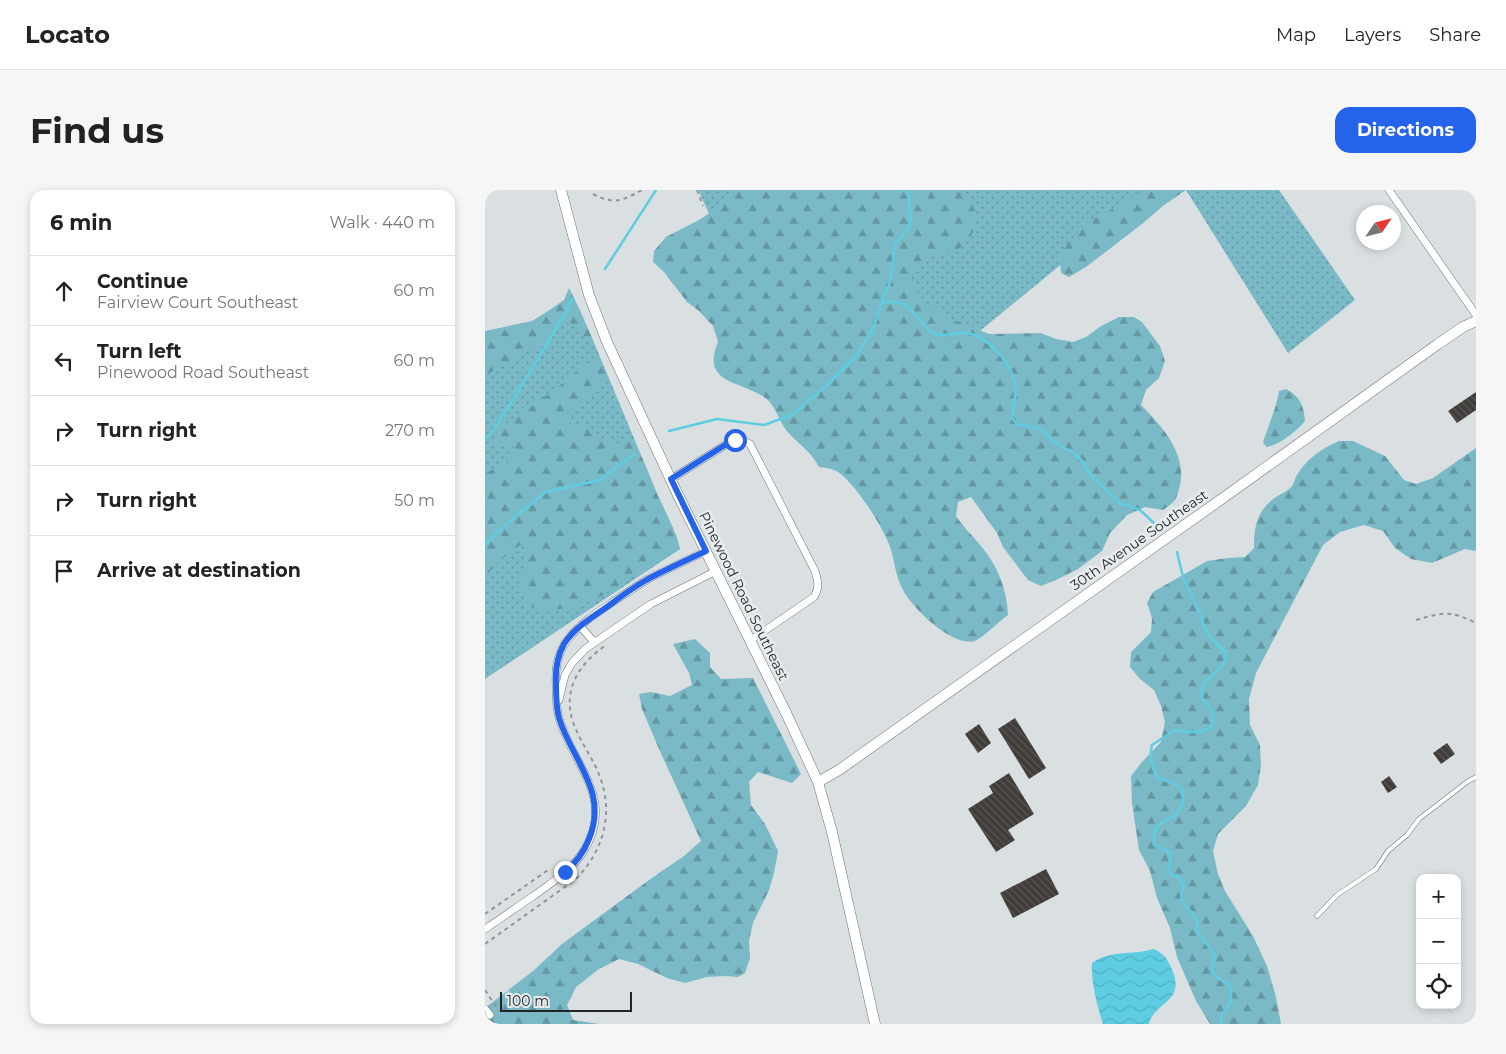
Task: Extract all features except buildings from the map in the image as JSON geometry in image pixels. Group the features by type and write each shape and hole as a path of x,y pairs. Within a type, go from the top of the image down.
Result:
{"street":[{"name":"Pinewood Road Southeast","path":"561,190 583,276 598,322 671,479 802,744 818,782 832,832 875,1024"},
{"path":"1389,190 1476,314"},
{"name":"30th Avenue Southeast","path":"818,782 839,770 1438,344 1463,327 1476,321"},
{"path":"671,479 731,442 741,440 750,444 815,571 819,589 814,597 751,640"},
{"path":"485,929 570,868 583,852 593,831 595,804 591,788 565,732 557,708 555,678 557,661 565,644 580,626 594,615 647,580 706,551"},
{"path":"557,708 565,675 572,663 585,649 657,600 716,571"},
{"path":"580,626 594,642"},
{"path":"485,1009 490,1015"}],"lane":[{"path":"1317,916 1337,895 1376,869 1388,851 1407,835 1419,819 1476,777"}],"path":[{"path":"593,194 606,199 621,201 642,190"},
{"path":"697,190 703,206"},
{"path":"1416,620 1445,613 1458,614 1476,623"},
{"path":"485,944 576,879 586,868 600,846 604,831 605,793 600,778 573,723 570,709 573,680 595,652 611,642"},
{"path":"485,914 548,870"},
{"path":"485,990 499,1011"}],"green space":[{"path":"698,190 754,190 713,222"},
{"path":"732,190 965,190 976,216 973,232 959,249 928,258 918,263 911,273 913,287 925,302 945,316 989,334 1041,333 1056,339 1073,342 1086,337 1101,326 1119,317 1134,317 1142,322 1160,346 1165,361 1159,378 1146,390 1141,405 1158,423 1177,454 1181,477 1175,500 1163,510 1145,507 1127,515 1110,533 1102,551 1078,569 1041,586 1028,580 1003,547 997,533 971,497 958,502 956,516 987,554 1001,579 1006,596 1008,615 975,641 966,641 945,633 915,607 903,590 888,541 876,518 859,493 832,469 819,467 808,452 786,430 769,401 760,394 720,375 715,367 714,357 718,342 713,326 699,311 687,302 664,272 653,262 654,251 666,237 699,220 720,206"},
{"path":"810,190 1152,190 958,349"},
{"path":"1141,190 1186,190 1164,205 1086,267 1069,277 1061,273 1060,259 1067,245 1085,224 1130,199"},
{"path":"1186,190 1279,190 1355,300 1288,353"},
{"path":"569,288 593,340 592,343 587,342 573,324 561,324 534,347 485,376 485,331 532,321 564,300"},
{"path":"566,312 581,320 593,340 676,535 680,549 485,679 485,369"},
{"path":"596,358 605,368 606,379 567,413 571,424 588,427 611,444 632,440 643,460 673,528 680,549 601,596 573,608 544,610 526,604 520,585 527,549 520,545 498,562 485,577 485,474 507,463 516,448 507,445 495,448 494,439 499,429 557,388 581,367"},
{"path":"1286,389 1298,398 1304,411 1305,421 1287,437 1276,444 1266,447 1263,442 1279,391"},
{"path":"1339,441 1353,441 1385,456 1404,480 1416,484 1433,478 1476,448 1476,551 1465,549 1432,563 1411,559 1395,548 1383,531 1364,525 1340,532 1323,545 1256,673 1249,699 1250,725 1260,745 1261,765 1258,785 1246,806 1218,834 1213,851 1218,874 1225,891 1253,936 1267,966 1281,1024 1210,1024 1196,1001 1177,957 1170,928 1157,898 1150,871 1139,850 1132,803 1131,776 1161,742 1165,722 1154,690 1140,679 1130,667 1131,652 1151,632 1152,618 1147,603 1153,592 1207,561 1245,557 1254,548 1256,526 1265,507 1293,485 1296,476 1310,459 1326,447"},
{"path":"695,639 710,653 710,667 721,679 753,678 801,774 792,783 758,772 749,782 751,805 765,824 778,851 769,890 753,923 749,941 750,958 745,973 738,977 707,977 685,983 667,978 638,964 619,959 599,969 576,987 567,1005 573,1020 599,1024 485,1024 485,1008 533,971 562,944 684,856 701,841 642,709 639,694 651,692 670,696 692,685 689,673 673,644"}],"water":[{"path":"1153,949 1167,960 1175,978 1175,987 1169,1000 1152,1016 1149,1024 1103,1024 1093,986 1092,963 1114,954"}],"waterway":[{"path":"605,269 656,190"},
{"path":"669,431 717,419 764,425 792,415 826,386 856,356 872,331 882,299 889,286 896,242 907,230 911,219 907,190"},
{"path":"485,440 508,408 566,312 572,298"},
{"path":"882,303 902,303 933,333 939,335 966,333 974,335 990,344 1009,367 1013,375 1016,392 1012,418 1017,424 1042,429 1053,441 1075,454 1083,462 1090,474 1120,503 1140,510 1155,524"},
{"path":"485,544 546,492 600,480 634,454"},
{"path":"1177,552 1183,577 1204,626 1210,637 1226,653 1222,665 1207,680 1201,693 1202,698 1211,710 1212,726 1199,732 1175,730 1152,745 1151,762 1157,778 1176,785 1183,796 1181,808 1178,812 1156,828 1154,845 1170,853 1168,872 1178,877 1181,881 1184,887 1181,895 1182,901 1197,920 1198,933 1216,956 1212,965 1212,971 1218,978 1229,984 1231,998 1229,1005 1221,1016 1221,1024"}],"route":[{"path":"565,872 577,860 587,844 594,826 595,804 589,782 559,718 555,678 557,661 570,636 594,615 647,580 706,551 671,479 735,440"}]}
